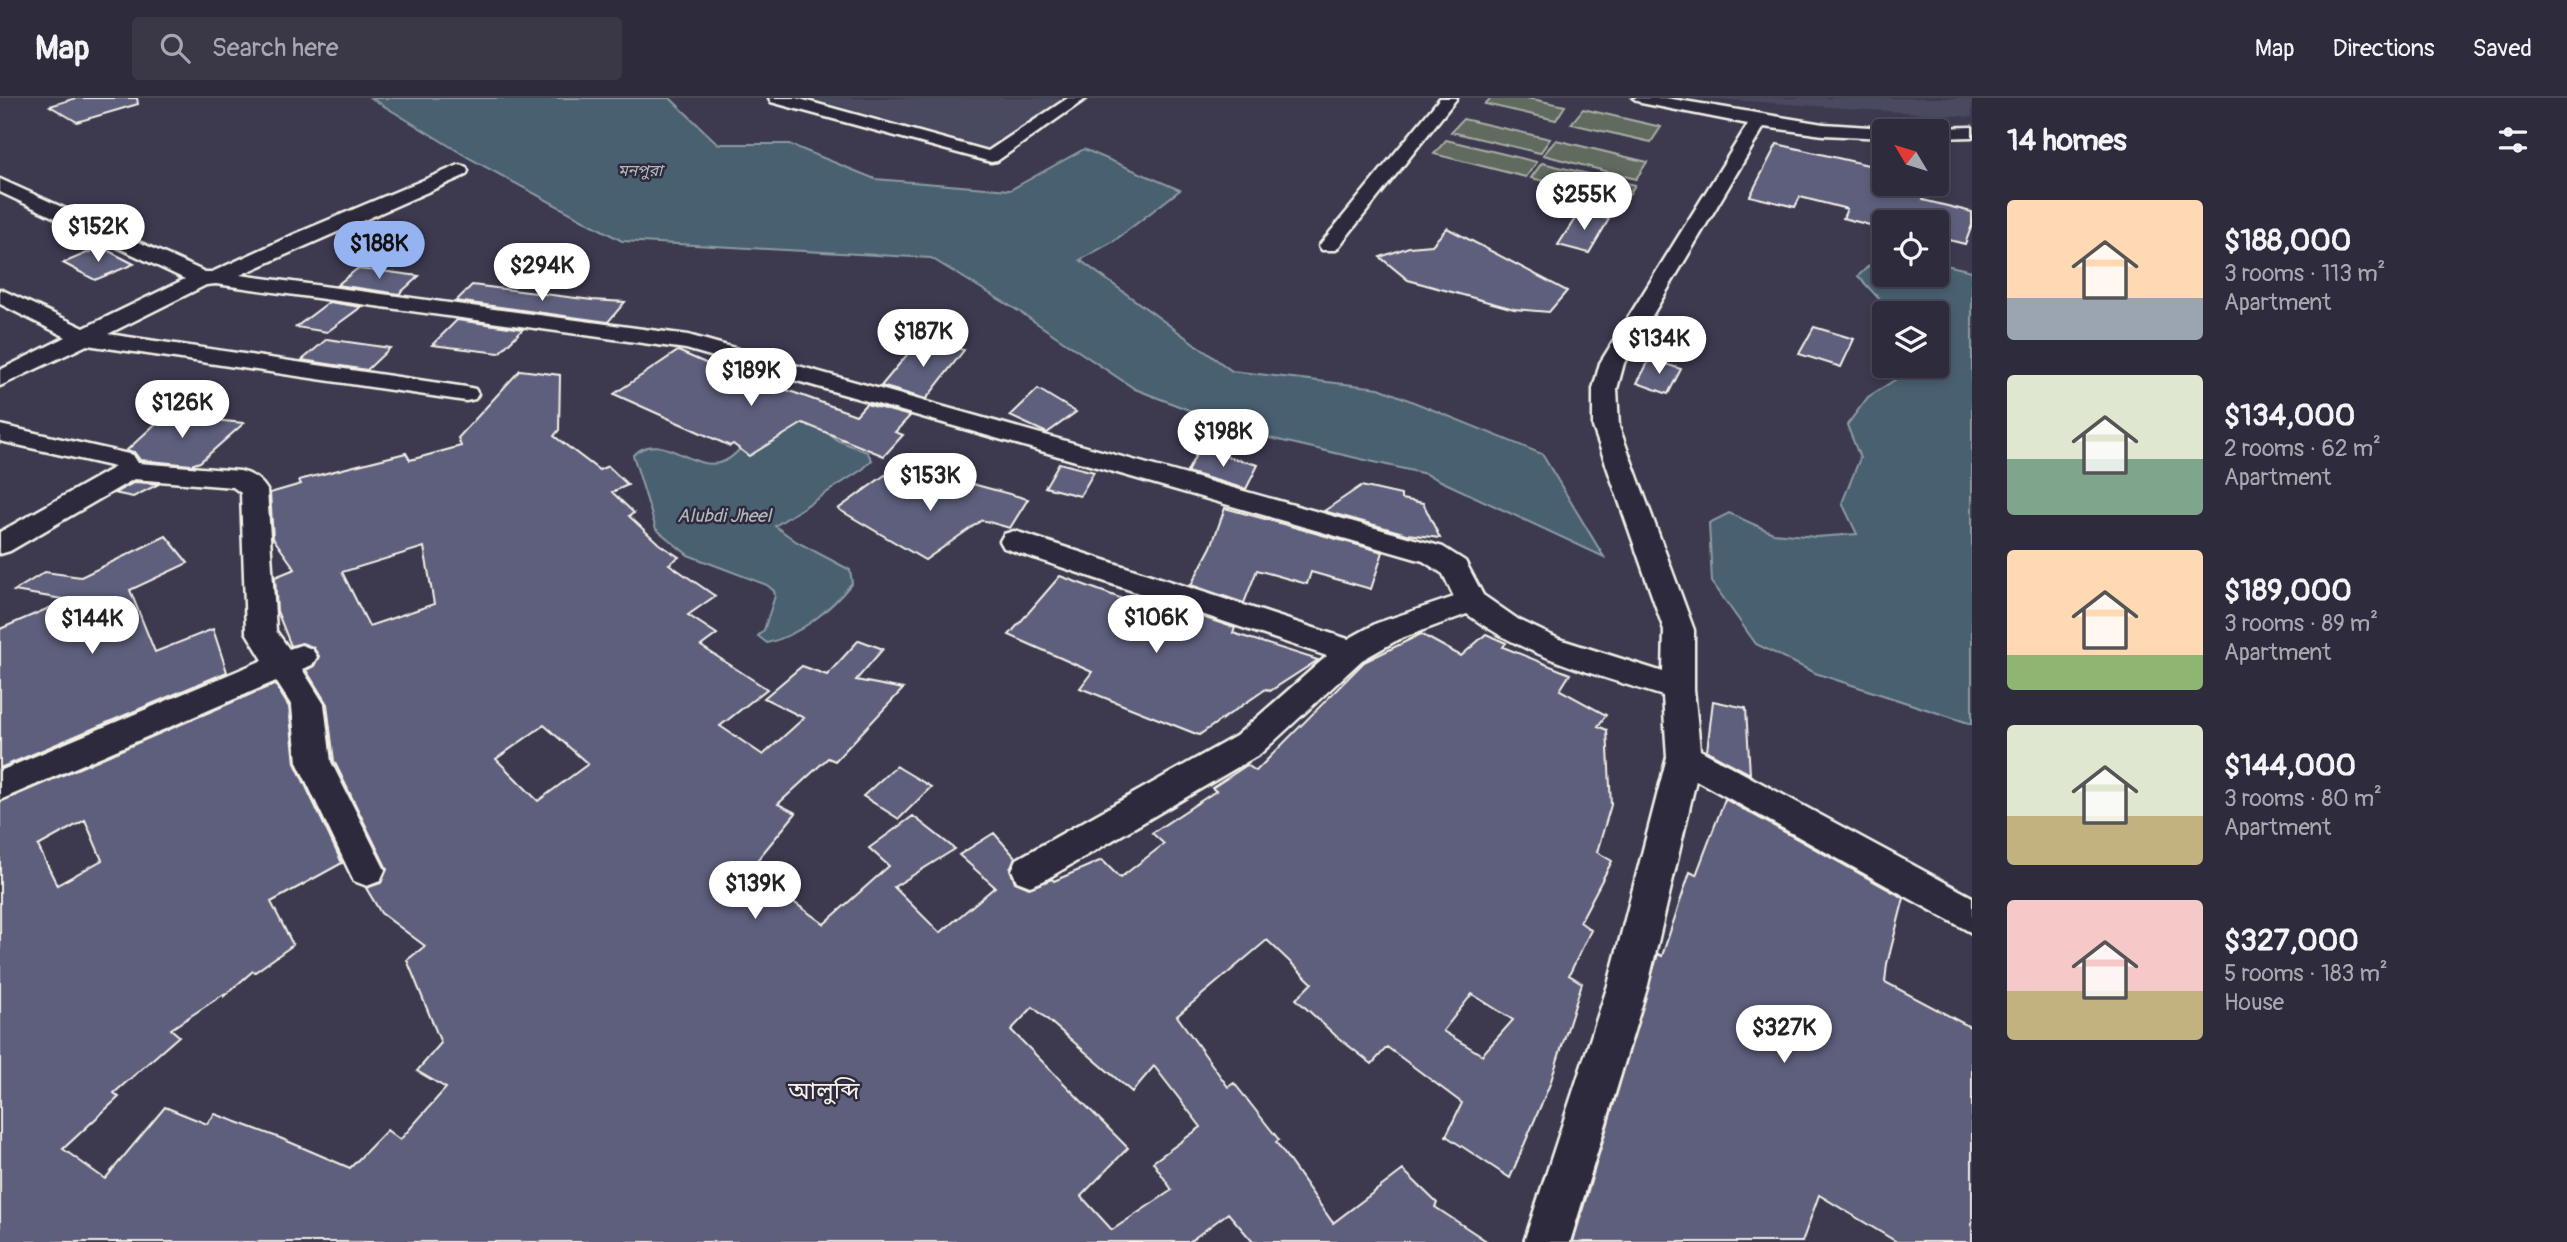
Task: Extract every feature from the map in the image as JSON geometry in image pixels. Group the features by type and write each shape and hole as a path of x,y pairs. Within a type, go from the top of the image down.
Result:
{"street":[{"path":"777,98 991,157 1079,98"},
{"path":"1329,246 1449,98"},
{"path":"1641,98 1826,132 1872,134"},
{"path":"1548,1242 1628,985 1684,757 1678,689 1679,630 1606,427 1605,389 1612,363 1759,121"},
{"path":"1950,133 1972,132"},
{"path":"0,379 209,279 460,171"},
{"path":"0,185 209,279 688,342 1220,491 1433,554 1455,568 1471,602 1508,628 1548,647 1678,689"},
{"path":"0,296 86,338 466,394"},
{"path":"0,433 124,461 129,469"},
{"path":"0,544 115,480 129,469 240,479 254,490 261,632 294,660 308,704 314,762 367,870"},
{"path":"1014,541 1351,652"},
{"path":"1030,870 1248,745 1351,652 1388,631 1471,602"},
{"path":"0,786 294,660"},
{"path":"1684,757 1972,916"}],"shaded area":[{"path":"810,98 1067,98 992,149"},
{"path":"1491,98 1527,98 1565,106 1556,120 1485,104"},
{"path":"1704,98 1972,98 1972,117"},
{"path":"1583,109 1661,127 1651,142 1571,124"},
{"path":"1463,119 1550,139 1540,153 1451,132"},
{"path":"1446,140 1537,162 1526,177 1434,154"},
{"path":"1556,140 1647,162 1636,179 1543,155"},
{"path":"1542,163 1635,185 1625,201 1531,178"}],"water":[{"name":"মনপুরা","path":"371,98 670,98 718,144 789,144 875,179 1010,190 1084,149 1180,190 1114,241 1080,260 1232,371 1379,388 1542,454 1604,557 1426,474 1248,433 1135,389 1020,312 931,258 622,241 469,158"},
{"path":"1872,263 1872,287 1949,287 1949,266 1972,271 1972,724 1815,673 1756,644 1712,582 1709,523 1729,513 1773,533 1816,537 1857,534 1842,503 1860,458 1847,425 1868,397 1898,378 1949,378 1949,301 1881,301 1858,276"},
{"name":"Alubdi Jheel","path":"760,415 815,424 837,440 867,452 872,460 863,469 775,526 797,542 850,570 852,583 814,620 792,634 767,643 758,636 764,630 775,596 774,591 767,585 688,555 656,529 633,455 648,447 663,447 710,464 726,460 743,445"}],"building":[{"path":"76,98 137,98 138,104 77,122 50,106"},
{"path":"1777,144 1872,166 1872,196 1925,196 1923,200 1972,212 1972,225 1965,244 1949,240 1949,210 1872,210 1872,226 1843,218 1847,209 1800,197 1795,207 1750,196"},
{"path":"1580,211 1609,219 1589,253 1558,245"},
{"path":"1447,228 1567,291 1549,312 1514,309 1408,280 1380,257 1409,247 1432,245"},
{"path":"101,247 134,264 95,280 63,263"},
{"path":"357,269 419,276 399,294 337,285"},
{"path":"472,285 625,302 608,322 456,301"},
{"path":"329,302 361,307 327,332 296,327"},
{"path":"457,320 523,329 499,353 432,345"},
{"path":"1814,327 1854,339 1841,367 1799,354"},
{"path":"327,339 390,348 367,370 302,360"},
{"path":"920,339 964,350 926,399 881,386"},
{"path":"678,351 754,384 759,380 856,415 866,404 910,416 895,432 903,435 884,456 803,423 749,456 733,444 730,446 614,394"},
{"path":"1650,359 1681,369 1668,394 1637,383"},
{"path":"520,370 560,375 559,430 554,436 599,470 608,466 628,485 612,492 634,513 629,516 659,544 679,557 669,564 715,596 688,615 717,634 701,646 767,689 720,726 763,755 804,718 764,698 802,666 827,675 859,640 883,649 856,680 903,689 835,761 828,758 778,804 796,813 749,870 824,924 889,866 869,848 913,816 955,849 894,887 940,933 995,887 959,855 994,833 1015,857 1010,869 1015,882 1029,888 1052,879 1054,881 1102,860 1120,878 1164,844 1152,833 1216,791 1212,788 1247,765 1256,771 1364,662 1421,634 1461,656 1486,634 1506,643 1503,647 1570,674 1560,690 1606,715 1598,726 1607,730 1611,805 1597,852 1612,861 1580,922 1591,930 1569,975 1582,983 1550,1084 1510,1178 1446,1136 1462,1103 1387,1047 1372,1064 1336,1036 1296,999 1312,983 1267,940 1177,1016 1228,1087 1234,1083 1279,1140 1276,1142 1333,1223 1403,1170 1437,1203 1435,1207 1488,1242 1253,1242 1228,1213 1189,1242 0,1242 0,802 275,684 289,707 295,763 342,863 271,902 293,945 253,971 224,996 171,1029 179,1036 114,1093 119,1097 63,1149 105,1179 165,1107 207,1124 215,1114 350,1168 387,1130 400,1140 446,1088 417,1071 441,1043 407,960 425,946 381,913 366,888 381,883 387,869 334,761 327,704 306,670 314,666 319,656 313,647 302,643 291,646 277,611 275,577 295,569 273,538 270,493 301,484 299,480 406,453 410,460 461,446 458,438","holes":["424,547 434,604 369,626 342,572","544,725 588,764 538,801 496,759","85,820 102,860 57,885 38,846","1472,994 1513,1020 1482,1055 1443,1031","1033,1007 1132,1092 1154,1066 1201,1127 1153,1162 1172,1190 1112,1230 1081,1196 1128,1148 1011,1030"]},
{"path":"1038,389 1076,412 1047,433 1010,416"},
{"path":"165,415 244,423 200,462 191,465 140,460 134,452 126,451"},
{"path":"1199,449 1258,465 1246,489 1187,472"},
{"path":"1059,463 1094,472 1080,496 1045,487"},
{"path":"885,475 937,504 954,479 1028,499 1010,528 982,520 925,560 838,509"},
{"path":"135,482 159,484 133,497 114,493"},
{"path":"1361,486 1423,503 1440,538 1407,534 1324,511"},
{"path":"1225,508 1383,552 1371,589 1311,572 1307,584 1257,570 1244,603 1191,585 1211,547"},
{"path":"166,536 188,563 130,590 155,652 213,629 227,672 0,768 0,629 68,600 14,591 45,572 81,577"},
{"path":"1060,576 1150,609 1152,606 1176,614 1179,609 1235,628 1233,633 1318,660 1270,691 1266,689 1199,735 1080,688 1092,672 1009,635"},
{"path":"1713,701 1746,708 1750,774 1707,751"},
{"path":"896,766 931,787 899,819 863,796"},
{"path":"1725,799 1904,898 1885,982 1972,1028 1972,1242 1897,1242 1819,1195 1802,1242 1573,1242 1658,954 1662,956 1690,872 1696,875"}],"district":[{"name":"আলুব্দি","path":"824,1091"}]}
